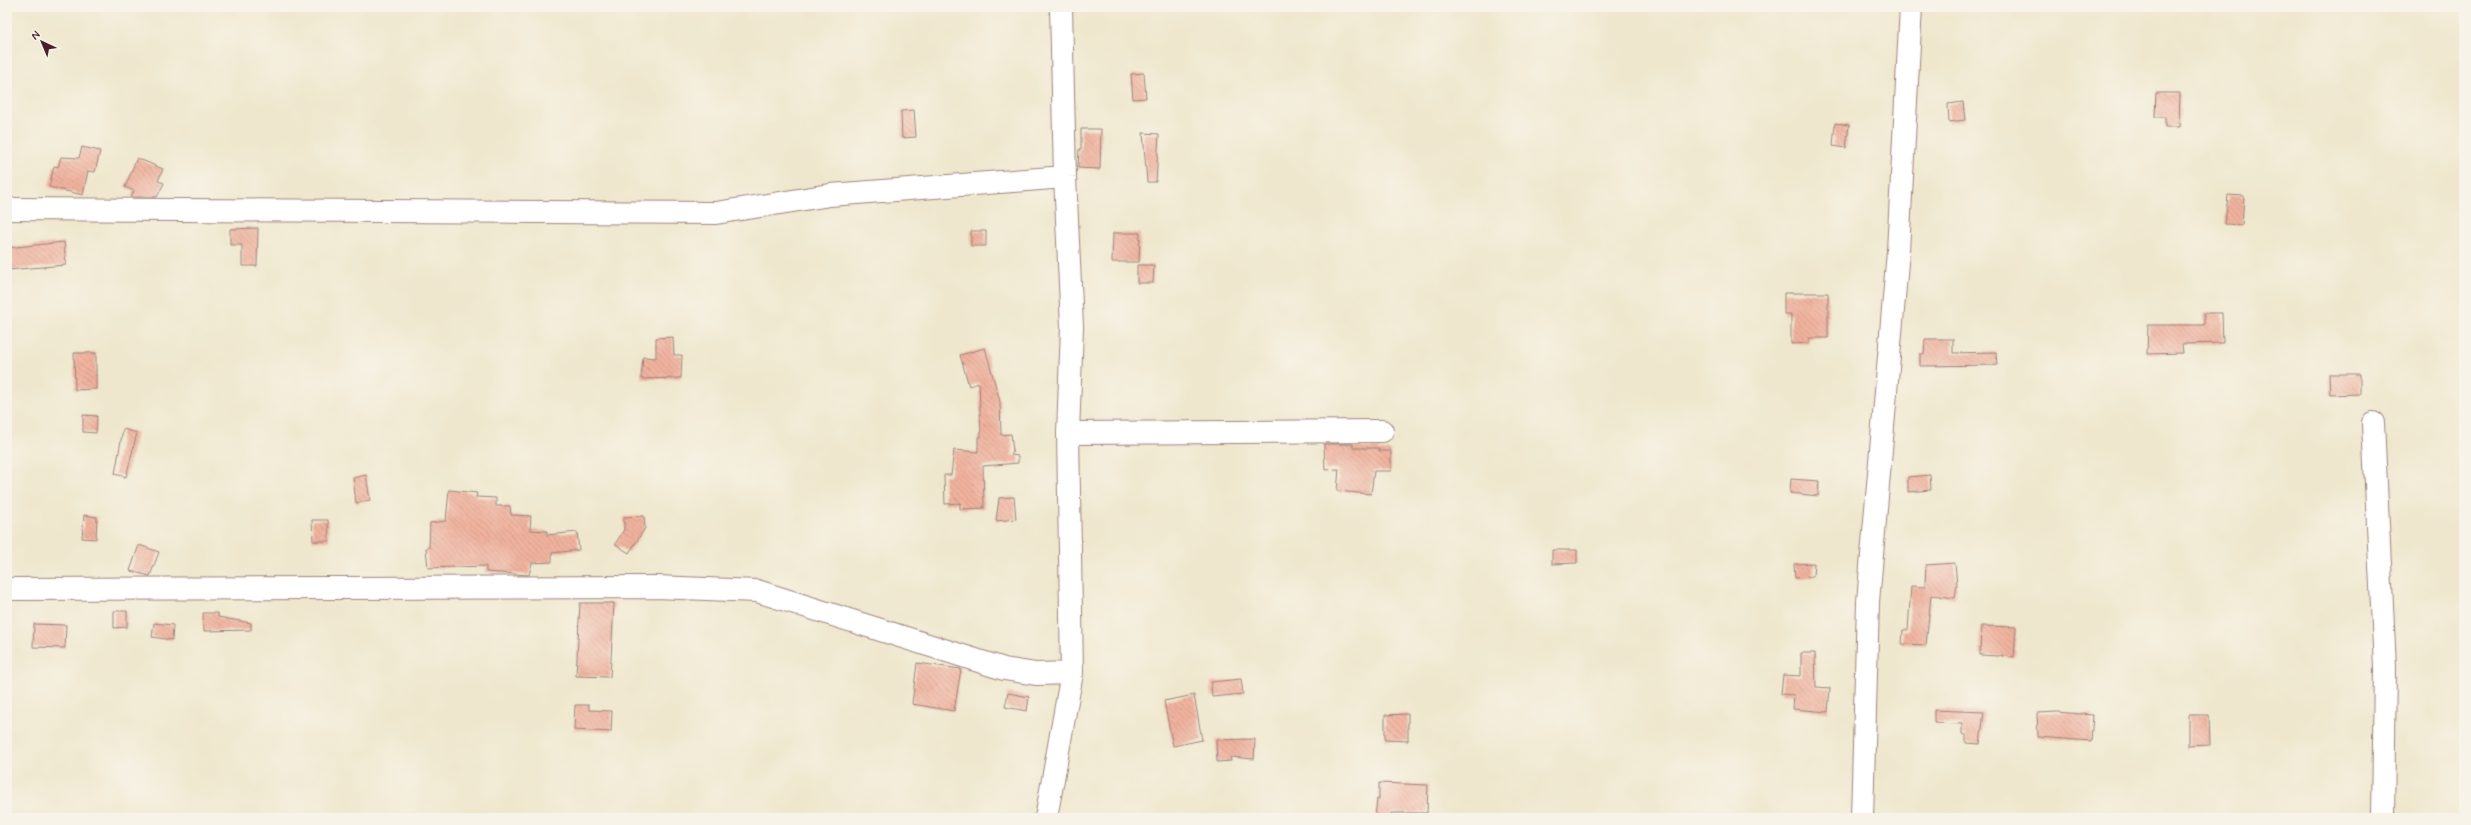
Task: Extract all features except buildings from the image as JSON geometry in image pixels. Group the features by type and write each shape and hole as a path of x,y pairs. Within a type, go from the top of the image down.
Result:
{"street":[{"path":"1046,818 1072,673 1068,433 1072,327 1065,177 1061,7"},
{"path":"1862,818 1868,602 1898,251 1911,7"},
{"path":"7,209 716,213 830,195 1065,177"},
{"path":"2373,423 2385,667 2383,818"},
{"path":"1068,433 1382,431"},
{"path":"7,589 656,587 757,591 1004,669 1036,674 1072,673"}]}
